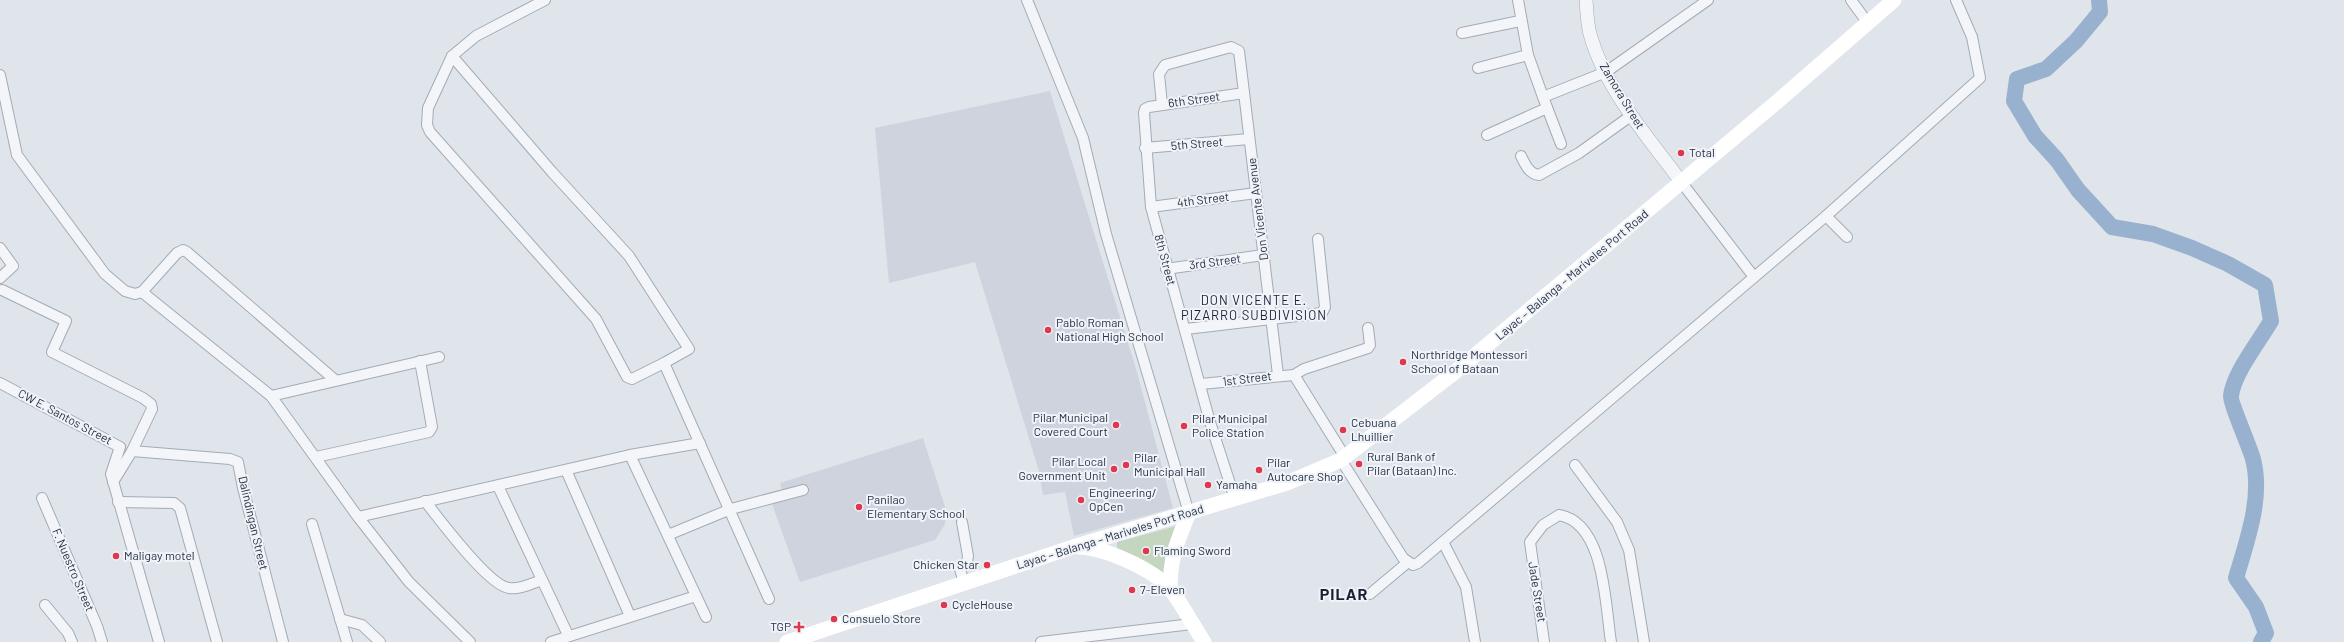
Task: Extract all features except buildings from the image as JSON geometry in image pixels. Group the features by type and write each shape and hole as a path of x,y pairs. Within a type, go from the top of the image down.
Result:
{"main road":[{"name":"Layac – Balanga – Mariveles Port Road","path":"787,642 1073,547 1291,481 1343,458 1455,372 1682,182 1894,0"},
{"path":"1170,590 1170,568 1174,546 1189,513"},
{"path":"1073,547 1088,548 1118,556 1142,568 1170,590 1204,642"}],"street":[{"path":"452,56 552,172 629,256 689,350 638,377 632,379 627,377 596,319 430,132 427,125 428,108 452,56 476,36 545,0"},
{"path":"1027,0 1083,138 1106,234 1189,513"},
{"path":"1518,0 1520,21 1528,55 1561,144"},
{"name":"Zamora Street","path":"1586,0 1590,32 1606,72 1632,114 1682,182"},
{"path":"1543,97 1606,72 1708,0"},
{"path":"1851,0 1867,22"},
{"path":"1368,328 1370,345 1368,348 1304,368 1294,375 1407,563 1413,565 1418,563 1443,542 1826,216 1980,78 1972,37 1956,0"},
{"path":"1462,33 1520,21"},
{"name":"Don Vicente Avenue","path":"1162,104 1159,74 1165,64 1231,47 1239,51 1278,376"},
{"path":"1478,68 1528,55"},
{"path":"0,75 17,155 104,274 126,290 135,294 142,292 177,252 183,250 334,380"},
{"name":"6th Street","path":"1145,109 1162,104 1244,93"},
{"path":"1487,134 1547,108"},
{"name":"8th Street","path":"1145,109 1145,148 1151,207 1166,269 1186,330 1235,499"},
{"path":"1521,156 1529,170 1534,174 1539,175 1579,153 1632,114"},
{"name":"5th Street","path":"1145,148 1249,139"},
{"path":"1682,182 1754,277"},
{"name":"4th Street","path":"1151,207 1256,193"},
{"path":"1826,216 1847,236"},
{"path":"1186,330 1322,313 1325,307 1318,239"},
{"path":"0,248 13,266 0,278"},
{"name":"3rd Street","path":"1166,269 1263,255"},
{"path":"2,290 66,320 52,352 143,398 151,404 152,409 132,451 113,482"},
{"path":"142,292 271,396 358,517 408,582 470,642"},
{"path":"271,396 334,380 439,357"},
{"path":"316,457 429,432 432,427 420,362"},
{"path":"664,363 731,510 769,599"},
{"name":"1st Street","path":"1201,384 1294,375"},
{"name":"CW E. Santos Street","path":"0,383 117,444 119,451 110,470 159,642"},
{"path":"358,517 630,456 700,443"},
{"name":"Dalindingan Street","path":"132,451 230,459 238,462 243,488 283,642"},
{"path":"630,456 706,617"},
{"path":"1575,465 1616,522 1629,550 1644,642"},
{"path":"566,470 630,616"},
{"path":"498,486 568,636"},
{"path":"668,534 731,510 803,490"},
{"name":"F. Nuestro Street","path":"42,498 98,626 102,642"},
{"path":"425,501 471,557 500,584 512,588 542,580"},
{"path":"118,502 174,503 180,508 217,642"},
{"name":"Jade Street","path":"1544,642 1530,542 1543,525 1559,515 1573,519 1581,525 1596,551 1611,642"},
{"path":"962,522 968,556 967,562 960,569 964,583"},
{"path":"312,524 347,642"},
{"path":"1443,542 1466,587 1476,642"},
{"path":"1370,594 1407,563"},
{"path":"551,642 696,596"},
{"path":"45,605 68,633 72,642"},
{"path":"340,619 362,624 380,642"},
{"path":"1040,642 1192,624"}],"shaded area":[{"name":"Pablo Roman National High School","path":"1050,91 1137,372 1173,508 1074,536 1065,492 1043,495 1039,471 975,262 889,283 875,128"},
{"name":"Panilao Elementary School","path":"923,438 946,510 945,524 935,540 800,582 772,504 785,500 780,483"}],"green space":[{"path":"1180,525 1165,555 1166,582 1117,550 1117,542"}],"waterway":[{"path":"2099,0 2100,12 2076,41 2046,69 2017,79 2014,101 2035,136 2057,160 2078,190 2112,227 2153,234 2192,248 2228,264 2265,285 2271,321 2242,368 2233,387 2231,396 2253,459 2256,474 2255,504 2249,534 2236,578 2256,607 2266,633 2261,642"}],"place":[{"name":"Total","path":"1681,153"},
{"name":"Pablo Roman National High School","path":"1048,330"},
{"name":"Northridge Montessori School of Bataan","path":"1403,362"},
{"name":"Pilar Municipal Covered Court","path":"1116,425"},
{"name":"Pilar Municipal Police Station","path":"1184,426"},
{"name":"Cebuana Lhuillier","path":"1343,430"},
{"name":"Rural Bank of Pilar (Bataan) Inc.","path":"1359,464"},
{"name":"Pilar Municipal Hall","path":"1126,465"},
{"name":"Pilar Local Government Unit","path":"1114,469"},
{"name":"Pilar Autocare Shop","path":"1259,470"},
{"name":"Yamaha","path":"1208,485"},
{"name":"Engineering/ OpCen","path":"1081,500"},
{"name":"Panilao Elementary School","path":"859,507"},
{"name":"Flaming Sword","path":"1146,551"},
{"name":"Maligay motel","path":"116,556"},
{"name":"Chicken Star","path":"987,565"},
{"name":"7-Eleven","path":"1132,590"},
{"name":"CycleHouse","path":"944,605"},
{"name":"Consuelo Store","path":"834,619"},
{"name":"TGP","path":"799,627"}],"district":[{"name":"DON VICENTE E. PIZARRO SUBDIVISION","path":"1254,308"},
{"name":"PILAR","path":"1344,594"}]}
